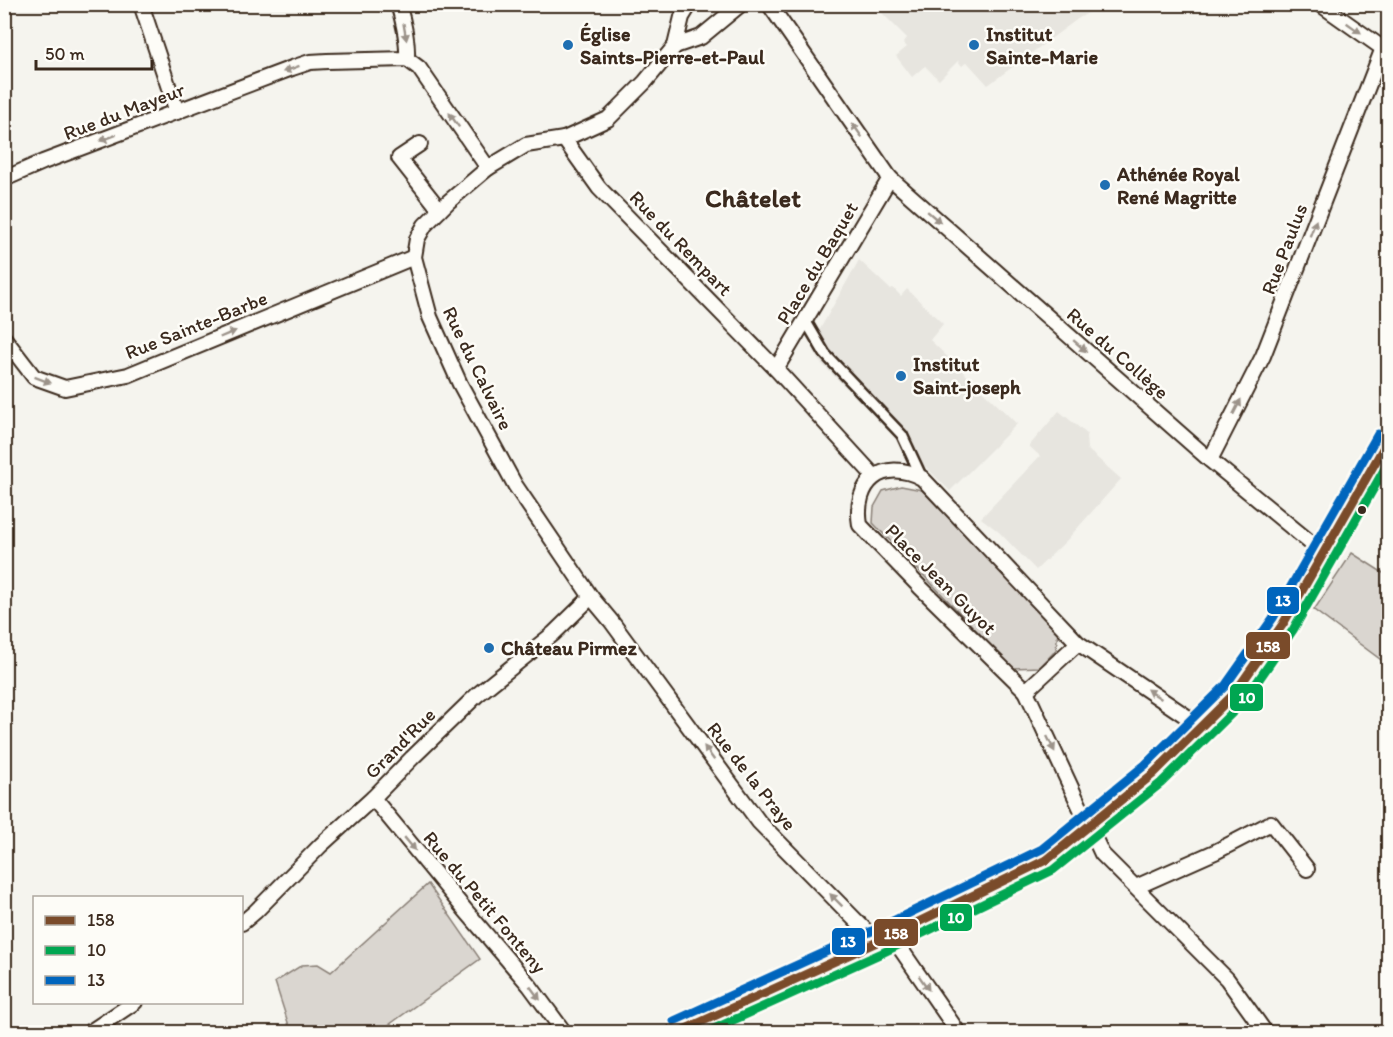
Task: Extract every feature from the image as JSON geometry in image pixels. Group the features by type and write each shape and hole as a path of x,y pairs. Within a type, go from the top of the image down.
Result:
{"main road":[{"path":"679,1032 884,938 1048,859 1153,774 1202,727 1240,686 1283,624 1389,440"}],"street":[{"path":"141,4 177,112"},
{"path":"398,4 405,27 407,59 418,68 488,168"},
{"path":"414,258 417,239 425,225 488,168 526,145 564,139 608,119 645,82 675,46 682,17 690,4"},
{"path":"675,46 701,37 741,4"},
{"name":"Rue du Collège","path":"769,4 890,178 1210,460 1323,553"},
{"path":"1320,4 1386,50"},
{"name":"Rue Paulus","path":"1210,460 1263,356 1386,50"},
{"name":"Rue du Mayeur","path":"4,179 43,162 310,62 407,59"},
{"name":"Rue du Rempart","path":"564,139 599,188 777,369 874,476"},
{"path":"420,144 399,158 440,210"},
{"name":"Place du Baquet","path":"777,369 890,178"},
{"name":"Rue Sainte-Barbe","path":"4,338 34,377 65,388 128,375 414,258"},
{"name":"Rue du Calvaire","path":"414,258 430,317 460,384 516,485 591,597"},
{"path":"805,320 825,354 902,435 922,478 1078,643 1202,727"},
{"path":"874,476 899,470 922,478"},
{"name":"Place Jean Guyot","path":"874,476 861,493 858,513 860,525 1026,691"},
{"name":"Rue de la Praye","path":"591,597 759,822 884,938 958,1032"},
{"name":"Grand'Rue","path":"243,922 477,695 553,634 591,597"},
{"path":"1078,643 1026,691 1102,854 1227,979 1264,1032"},
{"name":"Rue du Petit Fonteny","path":"373,798 530,986 564,1032"},
{"path":"1136,887 1217,851 1271,823 1307,869"},
{"path":"90,1032 132,1004"}],"shaded area":[{"name":"Institut Sainte-Marie","path":"874,5 1102,5 1079,18 988,85 967,62 962,66 958,61 939,80 925,66 912,77 896,56 907,47 903,43 907,38"},
{"name":"Institut Saint-joseph","path":"859,260 890,289 893,288 901,296 907,289 943,324 930,340 1017,424 950,491 818,360 811,345"},
{"name":"Institut Saint-joseph","path":"1059,411 1087,434 1087,449 1121,479 1066,541 1036,570 999,532 981,518 1040,456 1029,446"},
{"path":"901,486 922,490 1058,630 1056,650 1040,667 1013,668 873,523 874,507 883,491"},
{"path":"1352,553 1388,576 1388,665 1314,610"},
{"path":"428,884 480,959 379,1032 291,1032 275,982 302,965 318,964 331,972"}],"transit line":[{"name":"13","path":"674,1021 872,931 1042,849 1145,765 1225,686 1273,618 1378,434"},
{"name":"158","path":"679,1032 877,942 1048,859 1153,774 1234,694 1283,624 1388,440"},
{"name":"10","path":"707,1032 882,953 1053,870 1161,783 1244,701 1293,630 1388,463"}],"place":[{"name":"Église Saints-Pierre-et-Paul","path":"568,45"},
{"name":"Institut Sainte-Marie","path":"974,45"},
{"name":"Athénée Royal René Magritte","path":"1105,185"},
{"name":"Institut Saint-joseph","path":"901,376"},
{"name":"Château Pirmez","path":"489,648"}],"district":[{"name":"Châtelet","path":"753,198"}]}
